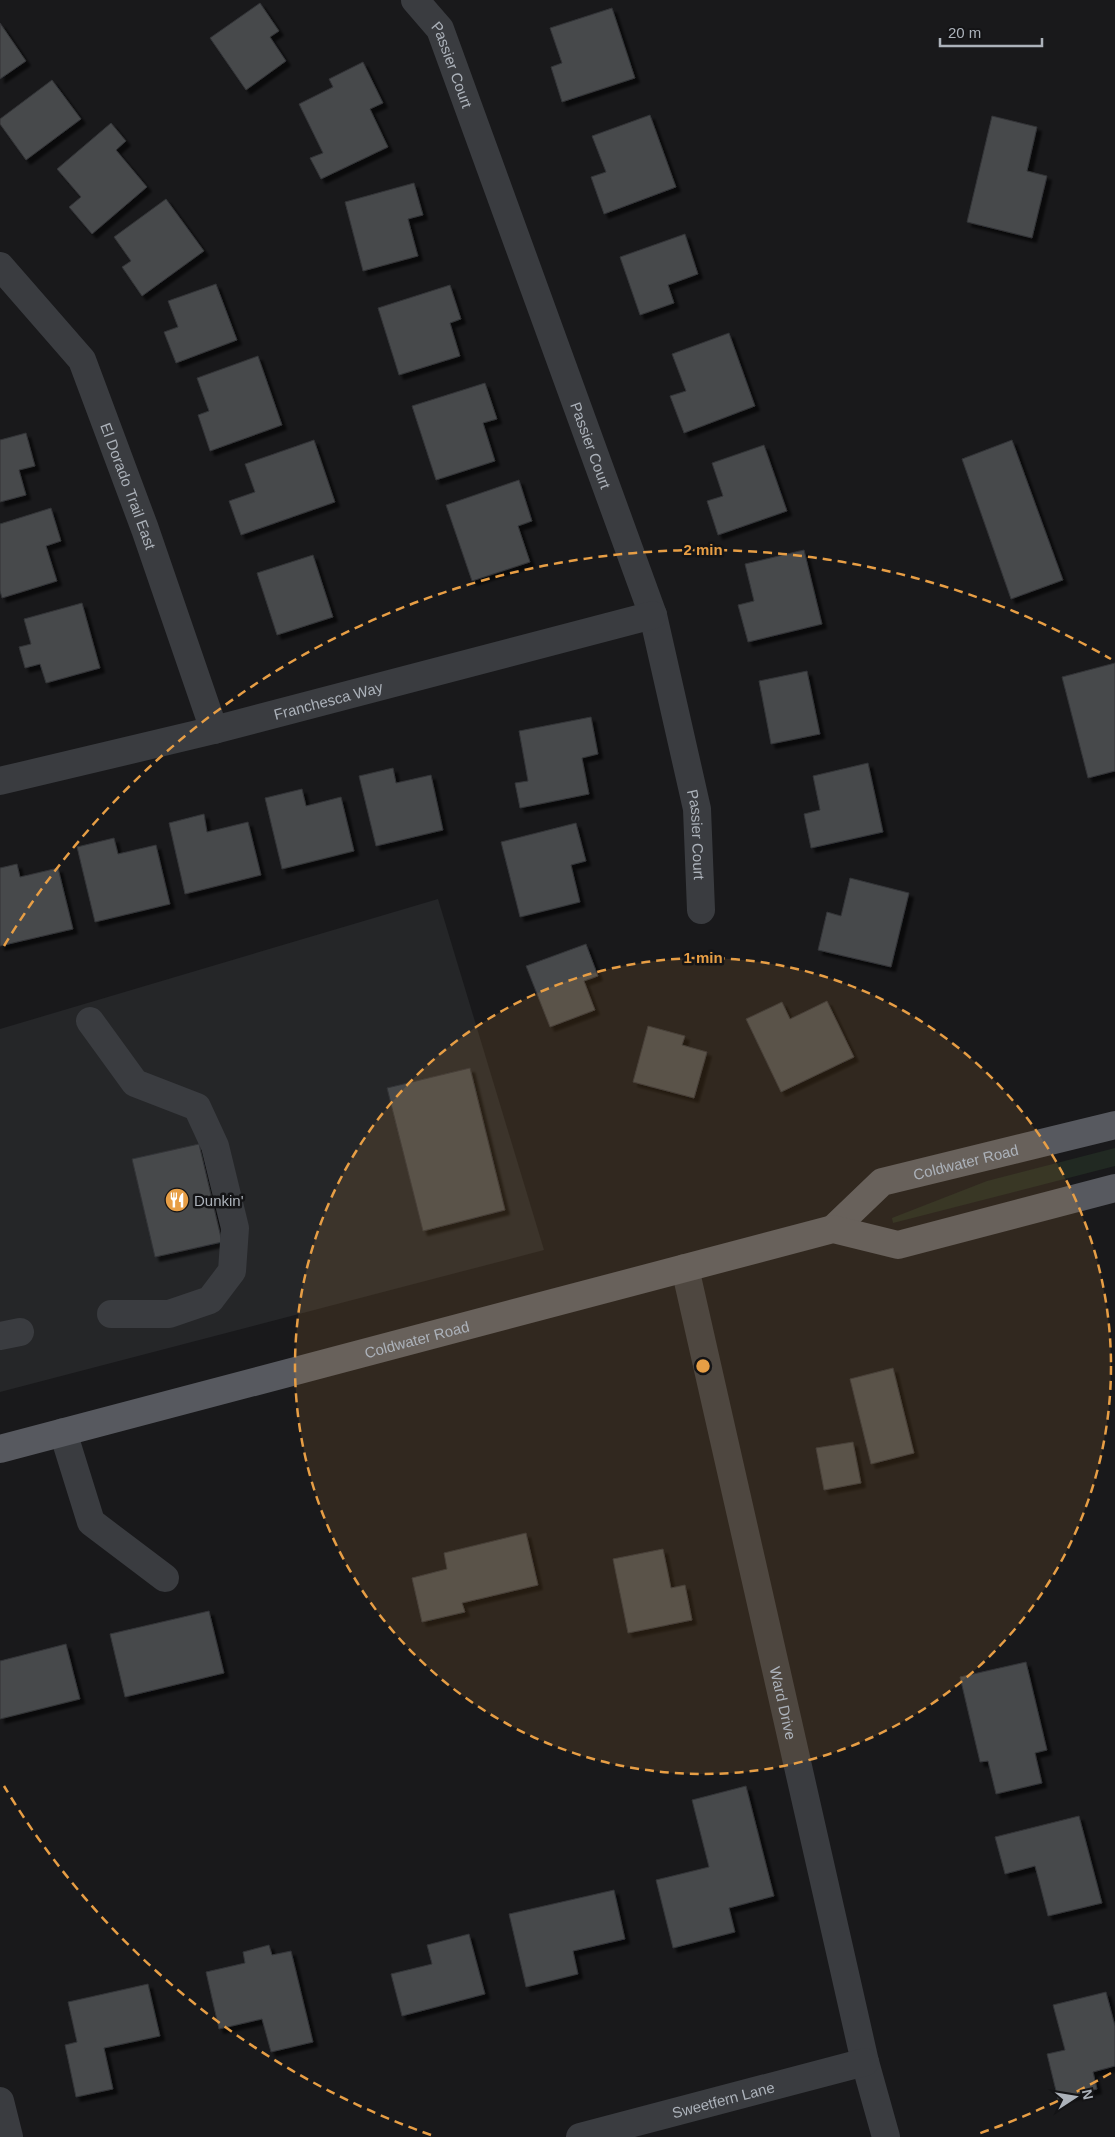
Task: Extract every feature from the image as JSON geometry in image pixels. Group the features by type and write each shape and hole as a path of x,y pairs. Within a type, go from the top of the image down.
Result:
{"main road":[{"name":"Coldwater Road","path":"833,1229 882,1182 1115,1126"},
{"name":"Coldwater Road","path":"0,1449 833,1229 898,1245 1115,1188"}],"street":[{"name":"Passier Court","path":"415,0 440,29 653,615 697,809 701,910"},
{"name":"El Dorado Trail East","path":"0,266 82,360 145,529 214,730"},
{"name":"Franchesca Way","path":"0,781 214,730 653,615"},
{"path":"90,1021 135,1083 197,1107 215,1146 235,1228 232,1270 210,1300 169,1314 111,1314"},
{"name":"Ward Drive","path":"685,1268 865,2062 886,2137"},
{"path":"64,1432 91,1522 164,1578"},
{"name":"Sweetfern Lane","path":"580,2137 865,2062"},
{"path":"0,2101 10,2137"}],"shaded area":[{"path":"438,899 544,1250 0,1392 0,1029"},
{"path":"1115,1148 1115,1166 893,1223 892,1218 987,1181"}],"building":[{"path":"260,3 279,31 270,37 286,61 246,90 210,38"},
{"path":"612,8 635,78 562,102 551,67 562,63 550,28"},
{"path":"0,23 26,61 0,79"},
{"path":"363,62 383,103 370,109 388,147 321,179 310,158 323,153 299,104 333,87 329,79"},
{"path":"52,80 81,119 26,160 0,124 0,119"},
{"path":"650,115 676,187 604,214 591,177 606,172 592,136"},
{"path":"992,116 1037,127 1027,171 1047,176 1032,238 967,222"},
{"path":"111,123 126,141 116,150 147,187 92,234 69,207 81,197 57,169"},
{"path":"414,183 423,215 408,219 418,256 363,271 345,202"},
{"path":"166,199 204,251 142,296 122,267 131,261 114,237"},
{"path":"685,234 698,274 668,285 674,303 640,315 620,257"},
{"path":"216,284 237,340 176,363 164,332 178,327 168,301"},
{"path":"450,285 461,319 450,323 460,356 399,375 378,308"},
{"path":"729,333 755,406 684,433 670,396 686,391 672,354"},
{"path":"258,356 282,425 210,451 198,415 209,411 197,378"},
{"path":"485,383 497,419 483,423 495,461 436,480 412,406"},
{"path":"26,433 35,466 19,470 26,495 0,502 0,440"},
{"path":"314,440 335,502 241,535 229,501 255,492 245,464"},
{"path":"1012,440 1063,580 1011,599 962,459"},
{"path":"764,445 787,511 718,535 707,501 723,496 712,463"},
{"path":"519,480 532,521 518,526 530,562 472,581 446,505"},
{"path":"51,508 61,541 46,546 57,581 2,598 0,591 0,524"},
{"path":"804,550 822,624 748,642 738,605 754,601 745,564"},
{"path":"313,555 333,617 277,635 257,573"},
{"path":"82,603 100,668 46,683 40,664 25,668 19,647 31,644 24,619"},
{"path":"1115,663 1115,771 1088,778 1062,677"},
{"path":"807,671 820,734 771,744 759,681"},
{"path":"591,717 598,754 582,758 589,794 520,808 515,783 528,781 519,731"},
{"path":"868,763 883,832 811,848 804,814 820,810 813,776"},
{"path":"393,768 396,783 431,775 443,830 376,846 359,776"},
{"path":"302,789 306,806 341,797 354,851 282,869 265,798"},
{"path":"204,814 207,832 248,822 261,875 185,894 169,823"},
{"path":"576,823 586,861 571,865 580,902 520,917 501,842"},
{"path":"114,838 118,854 156,845 170,904 95,922 77,847"},
{"path":"17,864 20,877 58,868 73,929 0,946 0,868"},
{"path":"850,878 909,893 891,967 818,950 827,912 841,916"},
{"path":"586,944 598,976 584,981 595,1010 550,1027 526,966"},
{"path":"827,1001 854,1057 781,1092 746,1019 782,1002 790,1019"},
{"path":"648,1026 685,1036 682,1045 707,1052 694,1098 633,1082"},
{"path":"470,1068 505,1210 423,1231 387,1088"},
{"name":"Dunkin'","path":"199,1144 222,1242 155,1257 132,1159"},
{"path":"893,1368 914,1453 871,1464 850,1379"},
{"path":"853,1442 861,1483 824,1490 816,1448"},
{"path":"526,1533 538,1585 462,1603 465,1612 422,1622 412,1578 447,1569 444,1553"},
{"path":"663,1549 671,1588 685,1585 692,1620 628,1633 613,1559"},
{"path":"209,1611 224,1673 125,1697 110,1634"},
{"path":"66,1644 80,1699 0,1719 0,1661"},
{"path":"1026,1662 1047,1750 1035,1753 1042,1783 996,1794 988,1761 980,1762 960,1677"},
{"path":"746,1786 774,1896 729,1908 735,1932 673,1948 656,1880 709,1867 692,1800"},
{"path":"1079,1816 1102,1903 1048,1916 1035,1866 1005,1874 995,1837"},
{"path":"614,1890 625,1939 573,1951 578,1974 526,1987 509,1914"},
{"path":"469,1934 485,1994 402,2016 391,1974 432,1964 427,1945"},
{"path":"269,1945 272,1955 291,1951 313,2042 271,2052 262,2019 219,2029 206,1972 245,1963 243,1952"},
{"path":"148,1984 160,2036 104,2048 113,2089 76,2097 65,2045 77,2042 68,2002"},
{"path":"1106,1992 1115,2026 1115,2066 1093,2072 1097,2089 1058,2099 1047,2054 1065,2050 1053,2005"}],"place":[{"name":"Dunkin'","path":"177,1200"}]}
